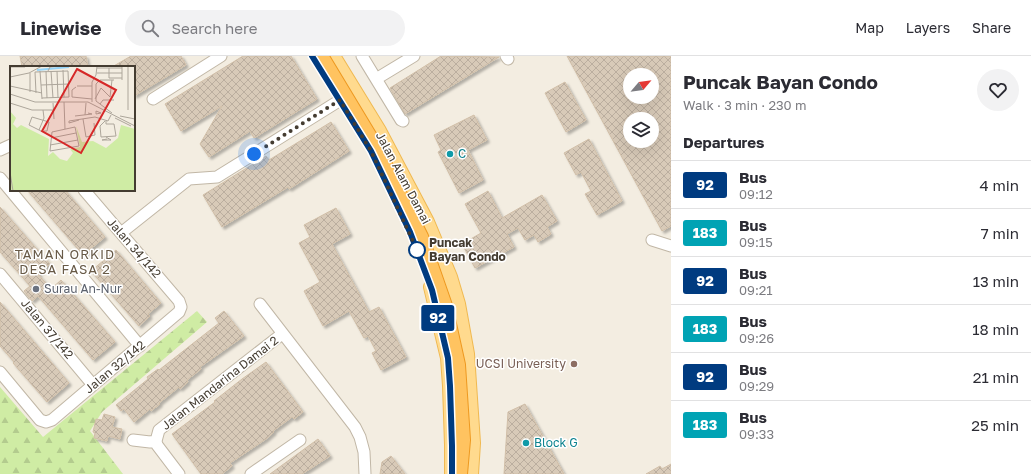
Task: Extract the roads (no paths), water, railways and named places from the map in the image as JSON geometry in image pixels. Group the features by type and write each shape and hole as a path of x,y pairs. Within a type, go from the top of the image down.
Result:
{"highway":[{"path":"320,56 376,149 420,237 444,306 457,365 462,440 460,474"},
{"path":"325,56 379,148 419,229 446,305 460,364 465,440 460,474"}],"main road":[{"name":"Jalan Alam Damai","path":"312,56 371,151 410,232 432,290 448,358 452,474"},
{"name":"Jalan Alam Damai","path":"333,56 379,131 427,222 450,277 458,304 468,354 473,443 471,474"}],"street":[{"path":"153,99 221,56"},
{"path":"362,56 403,121"},
{"path":"376,79 414,56"},
{"path":"121,233 189,179 217,177 354,91"},
{"path":"0,150 10,146"},
{"path":"0,178 10,190"},
{"path":"11,191 140,346"},
{"name":"Jalan 34/142","path":"85,191 179,301 181,307"},
{"path":"652,240 671,246"},
{"name":"Jalan 37/142","path":"0,274 93,385"},
{"path":"260,304 355,427 360,437 364,452 363,471"},
{"name":"Jalan 32/142","path":"0,372 40,420 46,422 52,420 179,312 181,307"},
{"name":"Jalan Mandarina Damai 2","path":"178,474 156,442 159,430 282,334"},
{"path":"133,440 156,442"},
{"path":"251,474 300,440"}],"place":[{"name":"C","path":"450,154"},
{"name":"Puncak Bayan Condo","path":"417,250"},
{"name":"Surau An-Nur","path":"36,289"},
{"name":"UCSI University","path":"574,364"},
{"name":"Block G","path":"526,443"}],"district":[{"name":"TAMAN ORKID DESA FASA 2","path":"65,262"}]}
